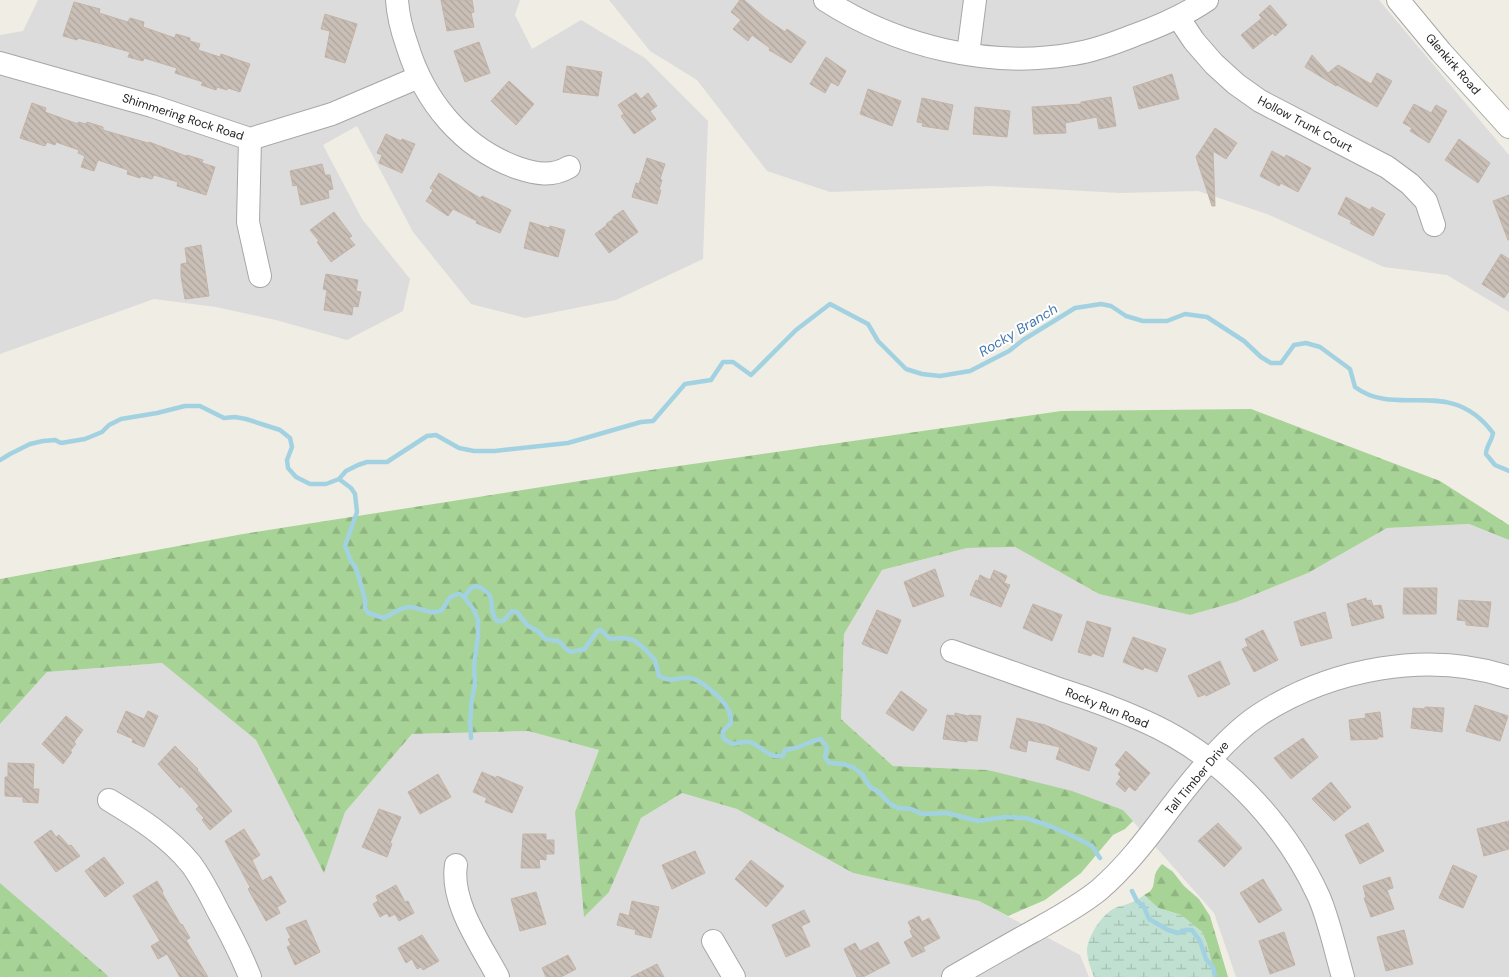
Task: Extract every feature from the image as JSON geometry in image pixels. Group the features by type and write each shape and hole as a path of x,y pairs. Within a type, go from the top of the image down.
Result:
{"street":[{"path":"397,0 403,32 418,76 431,99 448,121 466,139 486,153 509,165 542,175 554,174 569,167"},
{"path":"825,0 869,26 926,45 968,54 1016,59 1074,54 1105,47 1150,30 1178,17 1207,0"},
{"path":"968,54 975,0"},
{"name":"Glenkirk Road","path":"1398,0 1441,52 1509,127"},
{"name":"Hollow Trunk Court","path":"1178,17 1194,41 1214,64 1244,90 1260,101 1387,167 1410,184 1426,201 1434,225"},
{"name":"Shimmering Rock Road","path":"0,63 152,106 250,138 332,114 418,76"},
{"path":"250,138 248,222 260,276"},
{"name":"Rocky Run Road","path":"952,651 1112,707 1146,721 1209,760 1256,802 1280,830 1300,860 1320,899 1344,977"},
{"name":"Tall Timber Drive","path":"953,977 1070,911 1098,890 1124,867 1142,846 1209,760 1235,734 1258,716 1289,698 1350,675 1402,666 1442,665 1468,668 1509,677"},
{"path":"109,800 142,820 167,840 190,863 227,926 250,977"},
{"path":"456,865 455,882 458,898 498,977"},
{"path":"713,941 734,977"}],"shaded area":[{"path":"38,0 520,0 515,15 532,49 581,20 645,58 708,121 703,259 616,300 525,318 471,304 413,232 357,126 323,145 362,219 410,279 403,311 347,340 276,320 216,307 154,299 0,354 0,35 23,31"},
{"path":"609,0 1379,0 1509,155 1509,312 1447,275 1384,267 1267,214 1198,191 1120,193 992,186 830,192 767,171 697,80 650,51"},
{"path":"1469,524 1509,540 1509,977 1236,977 1214,913 1123,810 988,770 893,766 841,719 844,634 882,570 967,548 1015,547 1099,594 1190,615 1236,602 1308,573 1387,528"},
{"path":"162,663 256,740 324,872 345,812 412,734 528,731 599,750 575,812 609,892 641,818 682,793 737,809 853,873 979,901 1080,955 1089,977 108,977 0,883 0,724 47,672"}],"green space":[{"path":"1251,409 1440,481 1509,525 1509,540 1469,524 1387,528 1308,573 1236,602 1190,615 1099,594 1015,547 967,548 882,570 844,634 841,719 893,766 988,770 1072,791 1123,810 1133,821 1125,829 1113,835 1081,873 1045,900 1008,916 979,901 853,873 737,809 682,793 641,818 609,892 584,917 575,812 599,750 528,731 412,734 345,812 324,873 256,740 162,663 47,672 0,724 0,579 243,534 637,472 1061,411"},
{"path":"1162,864 1173,872 1184,886 1199,899 1210,916 1228,977 1215,977 1202,932 1181,915 1158,908 1144,895 1152,889 1155,874"},
{"path":"0,883 107,975 108,977 0,977"},
{"path":"1144,895 1158,908 1181,915 1202,932 1215,977 1094,977 1088,960 1087,950 1096,926 1110,911 1134,902"}],"building":[{"path":"441,0 472,0 474,12 471,13 474,27 447,31"},
{"path":"740,0 744,0 785,32 787,29 806,42 791,63 769,50 770,48 752,35 748,41 733,29 741,20 731,12"},
{"path":"74,2 100,9 99,13 128,22 130,18 144,22 143,27 175,38 176,34 190,38 190,41 200,44 198,50 220,57 221,54 250,64 240,92 217,87 216,90 201,85 203,82 175,73 177,68 144,58 143,61 128,57 130,52 98,43 63,36"},
{"path":"1270,5 1287,25 1275,36 1273,33 1253,49 1241,35 1262,18 1259,15"},
{"path":"325,14 357,24 345,63 325,57 330,31 321,29"},
{"path":"479,42 490,73 465,82 454,51"},
{"path":"1312,55 1328,73 1338,65 1371,84 1377,73 1392,81 1377,107 1336,86 1305,67"},
{"path":"826,57 846,71 838,86 831,82 825,93 810,84"},
{"path":"567,66 602,72 598,96 563,92"},
{"path":"1172,74 1179,99 1139,109 1133,87"},
{"path":"509,81 534,104 516,125 491,101"},
{"path":"868,89 901,101 892,126 860,114"},
{"path":"636,93 641,99 648,93 657,106 650,111 656,119 634,134 621,116 624,114 618,105"},
{"path":"1111,97 1116,126 1099,129 1097,117 1065,123 1066,133 1034,134 1032,107 1081,104 1081,102"},
{"path":"922,98 953,105 948,130 922,126 923,123 917,122"},
{"path":"32,103 46,108 45,112 78,124 78,122 86,124 87,122 103,127 103,130 149,142 186,156 203,160 202,163 215,167 206,195 177,186 178,182 154,175 152,179 127,174 128,170 98,160 94,171 81,167 85,156 78,153 79,150 56,142 55,145 47,142 45,146 20,138"},
{"path":"1414,104 1431,113 1436,105 1447,111 1429,143 1410,131 1412,128 1403,123"},
{"path":"975,107 1010,111 1007,137 973,134"},
{"path":"1215,128 1237,143 1226,159 1213,151 1215,206 1212,206 1196,157"},
{"path":"386,134 401,141 402,139 415,144 402,173 379,163 382,155 377,153"},
{"path":"1459,139 1490,163 1478,183 1445,160"},
{"path":"1272,151 1285,158 1286,155 1311,168 1298,192 1281,183 1279,186 1260,176"},
{"path":"647,158 665,164 660,179 662,180 659,190 661,190 657,204 632,197 636,183 639,184"},
{"path":"322,164 325,175 330,175 333,189 328,190 329,198 301,205 297,185 293,186 290,171"},
{"path":"439,173 480,198 482,196 511,210 500,233 476,223 477,221 453,209 448,216 426,201 433,190 430,188"},
{"path":"1509,195 1509,240 1508,240 1493,201"},
{"path":"1346,197 1370,210 1372,207 1385,214 1373,236 1350,223 1352,221 1338,214"},
{"path":"623,210 638,232 609,253 595,234"},
{"path":"334,212 352,236 349,238 355,245 331,262 310,230"},
{"path":"530,222 549,228 550,226 565,230 558,257 524,248"},
{"path":"201,245 209,296 185,299 181,264 187,263 185,248"},
{"path":"1501,254 1509,259 1509,291 1504,298 1482,284"},
{"path":"326,274 358,280 356,291 361,292 358,307 353,306 352,315 324,310 327,290 323,289"},
{"path":"935,569 944,596 913,607 904,582"},
{"path":"994,570 1007,576 1004,583 1010,585 1001,607 970,595 980,575 990,580"},
{"path":"1404,588 1437,588 1436,614 1403,614"},
{"path":"1366,598 1367,601 1371,600 1373,606 1381,605 1384,618 1352,626 1347,604"},
{"path":"1459,600 1491,602 1488,627 1466,625 1466,621 1457,620"},
{"path":"1033,604 1062,615 1052,641 1023,628"},
{"path":"877,610 901,620 887,654 862,644"},
{"path":"1325,612 1332,638 1301,646 1294,622"},
{"path":"1087,621 1111,628 1103,657 1092,653 1091,656 1078,652"},
{"path":"1263,630 1278,660 1254,672 1242,649 1248,646 1245,639"},
{"path":"1133,637 1166,649 1157,672 1144,667 1143,670 1123,662"},
{"path":"1220,661 1230,684 1206,696 1206,694 1198,697 1188,676"},
{"path":"901,691 927,710 913,731 886,713"},
{"path":"1475,705 1508,716 1500,741 1466,731"},
{"path":"1425,707 1444,708 1442,732 1411,728 1413,708 1425,709"},
{"path":"126,711 144,719 148,711 158,716 144,747 132,742 133,739 117,732"},
{"path":"1380,712 1383,737 1377,737 1378,739 1351,740 1349,720 1366,718 1365,714"},
{"path":"955,713 981,716 977,741 967,740 967,742 943,739 947,715 955,716"},
{"path":"66,716 83,730 74,742 76,744 70,751 72,752 63,764 42,744"},
{"path":"1017,718 1045,725 1097,748 1089,771 1056,759 1060,747 1028,740 1026,752 1010,748"},
{"path":"1303,738 1318,757 1291,779 1274,758"},
{"path":"175,746 198,769 232,811 210,830 202,820 204,818 196,809 199,806 158,764"},
{"path":"1126,751 1150,773 1135,791 1129,786 1125,792 1116,784 1121,777 1118,774 1121,770 1115,765"},
{"path":"8,763 34,764 33,789 39,789 38,803 23,802 23,797 5,796 5,777 8,777"},
{"path":"482,772 523,787 512,813 485,802 487,798 473,792"},
{"path":"438,774 451,797 420,814 408,792"},
{"path":"1331,782 1351,807 1334,821 1312,799"},
{"path":"379,809 401,817 390,843 392,844 387,857 362,847"},
{"path":"1509,821 1509,849 1484,856 1477,829"},
{"path":"1218,823 1242,848 1224,867 1198,841"},
{"path":"1368,823 1384,851 1360,864 1345,835"},
{"path":"244,829 260,855 252,860 262,881 271,876 286,902 277,907 280,913 266,921 225,841"},
{"path":"51,830 56,837 59,835 69,846 71,845 80,856 56,872 34,842"},
{"path":"523,834 546,834 546,840 554,840 554,854 546,854 546,860 539,859 540,868 521,868"},
{"path":"695,851 705,873 672,889 662,865"},
{"path":"104,857 124,883 105,897 85,871"},
{"path":"751,860 784,886 766,907 735,879"},
{"path":"1453,865 1477,876 1463,908 1439,898"},
{"path":"1390,877 1393,888 1387,890 1394,909 1371,917 1364,898 1366,898 1363,886"},
{"path":"1263,879 1282,910 1259,923 1240,893"},
{"path":"157,881 163,891 162,893 190,938 186,940 208,977 180,977 167,954 158,959 151,946 160,941 133,896"},
{"path":"396,885 405,902 408,901 414,913 399,921 395,914 389,917 387,913 380,917 373,904 378,901 376,896"},
{"path":"536,892 546,924 520,931 511,899"},
{"path":"632,901 659,907 651,938 635,934 636,930 617,925 620,913 629,916"},
{"path":"804,910 810,922 801,926 810,946 786,957 772,925"},
{"path":"919,916 922,922 929,918 940,938 923,947 925,951 912,957 904,942 913,937 908,922"},
{"path":"306,920 320,952 295,965 287,947 291,945 288,939 291,938 286,928"},
{"path":"1404,930 1413,964 1386,971 1377,937"},
{"path":"1284,932 1295,965 1270,974 1259,941"},
{"path":"422,935 439,961 423,970 421,967 417,969 412,959 406,963 398,948"},
{"path":"878,942 890,963 863,977 857,977 844,949 855,943 860,951"},
{"path":"568,955 576,969 561,977 546,977 542,968"},
{"path":"657,964 664,977 631,977"}],"waterway":[{"name":"Rocky Branch","path":"0,460 30,444 43,441 55,440 61,443 85,439 102,432 109,425 121,419 185,406 200,406 224,418 246,419 280,430 290,438 292,447 287,460 288,468 296,477 310,484 326,484 339,479 346,471 358,465 367,462 387,462 427,436 436,435 459,448 474,451 495,451 568,443 641,422 653,421 685,384 711,380 723,362 733,362 751,375 796,330 830,304 868,324 878,341 906,369 922,374 940,376 970,371 1009,351 1023,340 1075,308 1101,304 1111,306 1126,316 1143,321 1167,321 1185,314 1207,317 1244,341 1261,357 1271,363 1281,363 1294,345 1306,343 1320,347 1350,369 1355,387 1372,396 1389,400 1442,401 1459,406 1476,416 1493,433 1486,454 1495,465 1509,471"},
{"path":"339,479 351,488 355,494 357,512 345,546 356,568 365,599 365,608 368,613 384,618 406,607 436,612 440,611 451,597 460,594 464,597 471,588 477,586 489,594 492,611 497,621 503,621 512,611 517,612 528,626 538,631 545,639 558,641 571,652 585,649 597,631 601,630 610,639 624,638 634,640 655,660 659,676 672,680 695,679 705,685 724,703 728,709 731,723 723,731 723,738 732,744 749,742 771,755 783,756 785,750 821,739 827,747 825,757 829,763 853,767 862,774 870,787 898,808 911,809 922,814 947,813 978,821 1005,817 1026,818 1050,826 1092,846 1100,858"},
{"path":"464,597 474,610 478,620 474,666 475,683 470,721 471,738"},
{"path":"1132,891 1137,901 1144,907 1149,919 1168,930 1178,933 1192,930 1200,941 1206,959 1213,967 1215,977"}]}
